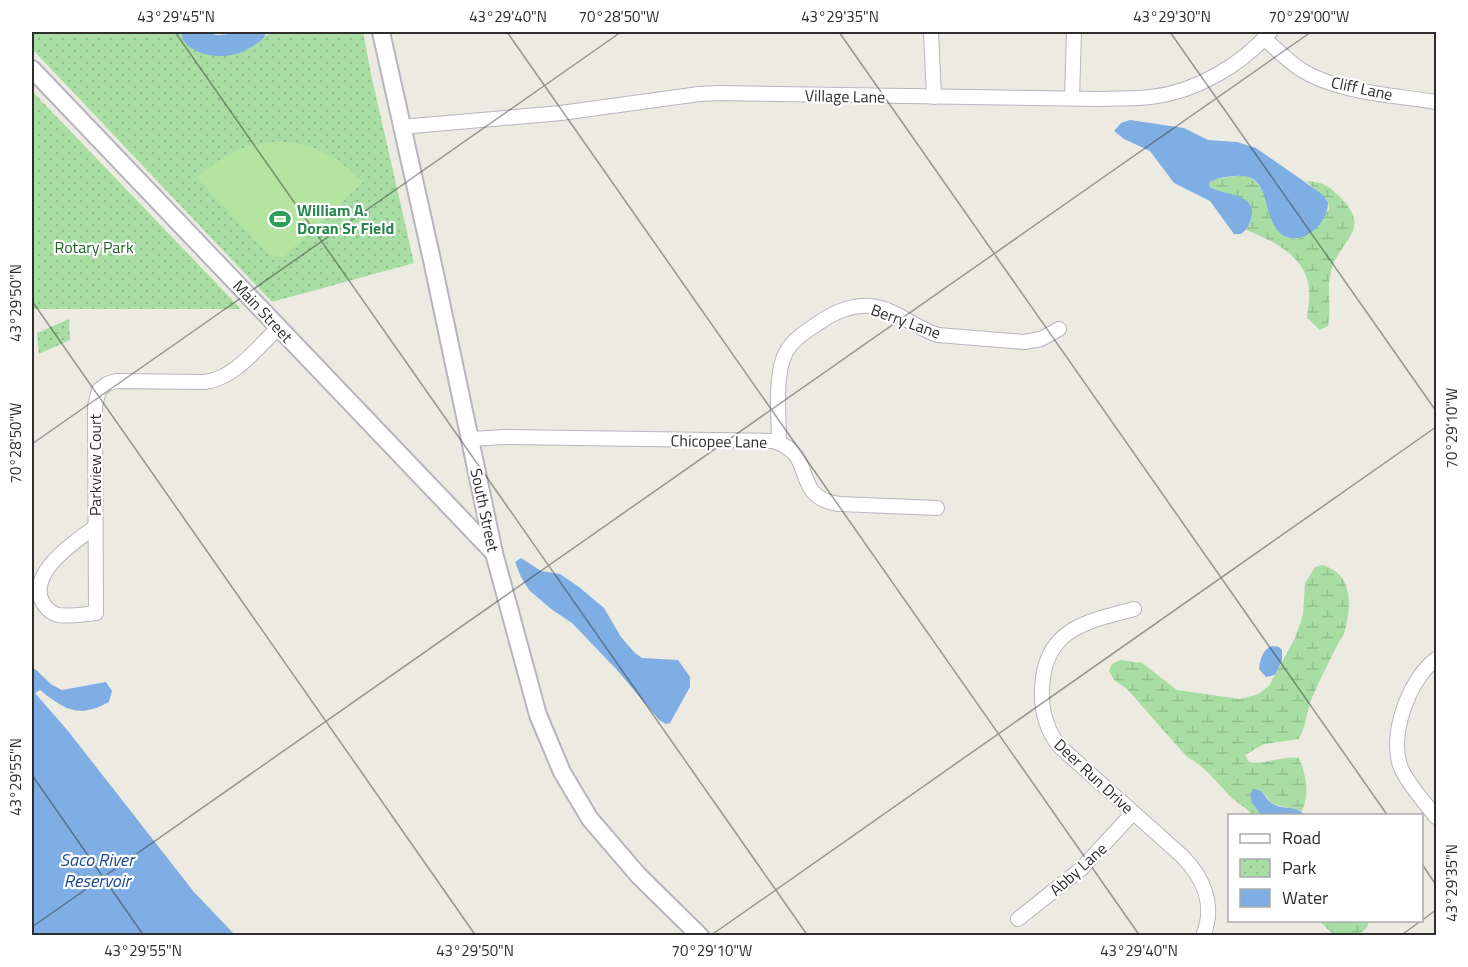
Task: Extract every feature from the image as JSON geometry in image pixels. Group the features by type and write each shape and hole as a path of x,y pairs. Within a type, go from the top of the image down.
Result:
{"street":[{"name":"South Street","path":"381,32 494,553 538,715 567,783 604,837 639,876 700,936"},
{"path":"931,32 934,97"},
{"path":"1072,98 1074,32"},
{"name":"Village Lane","path":"401,127 569,112 699,94 1150,98 1183,90 1214,76 1241,58 1267,35"},
{"name":"Cliff Lane","path":"1267,35 1300,69 1328,82 1349,88 1437,102"},
{"name":"Main Street","path":"32,69 494,553"},
{"name":"Berry Lane","path":"779,443 779,385 783,357 795,341 832,314 852,308 871,306 939,335 1012,342 1041,339 1059,329"},
{"name":"Parkview Court","path":"95,527 63,551 44,576 40,592 44,604 51,612 63,615 96,613 95,406 99,390 116,381 202,382 216,380 230,372 278,328"},
{"name":"Chicopee Lane","path":"470,439 505,437 652,441 757,440 779,443 795,454 810,488 814,494 825,501 839,504 937,508"},
{"name":"Deer Run Drive","path":"1134,609 1087,623 1065,634 1053,646 1044,668 1041,693 1044,715 1053,739 1067,754 1182,856 1201,880 1207,896 1208,917 1203,936"},
{"path":"1437,658 1423,671 1412,688 1400,723 1396,748 1406,778 1437,817"},
{"name":"Abby Lane","path":"1018,919 1082,869 1134,813"}],"green space":[{"path":"32,32 202,32 218,42 232,43 274,32 363,32 414,263 272,302 32,49"},
{"name":"Rotary Park","path":"32,91 241,309 32,309"},
{"name":"William A. Doran Sr Field","path":"282,142 316,149 346,166 363,182 284,257 271,257 197,178 225,156 236,151 258,144"},
{"path":"1245,175 1255,181 1261,190 1277,228 1285,235 1297,239 1329,210 1328,201 1306,181 1317,182 1330,188 1350,210 1354,219 1354,228 1331,271 1328,326 1320,330 1307,318 1309,289 1302,267 1277,245 1246,230 1251,221 1225,194 1210,187 1209,183 1214,179"},
{"path":"69,319 70,340 39,354 37,333"},
{"path":"1322,565 1332,569 1345,583 1349,602 1344,634 1311,700 1299,739 1264,744 1245,755 1249,762 1255,763 1299,758 1304,771 1306,798 1302,811 1273,804 1263,793 1252,803 1260,814 1251,814 1205,770 1187,757 1127,689 1114,680 1109,671 1112,664 1120,660 1142,663 1177,690 1240,699 1258,694 1269,686 1295,638 1303,615 1305,583 1315,567"},
{"path":"1320,922 1369,922 1360,933 1334,935"}],"water":[{"path":"182,32 202,32 222,41 238,42 213,50 196,50 184,41"},
{"path":"1130,120 1184,128 1208,140 1237,142 1256,148 1322,194 1328,202 1324,218 1319,226 1305,236 1288,237 1274,226 1261,188 1255,181 1247,177 1236,176 1218,178 1209,183 1210,187 1236,195 1251,206 1252,216 1247,228 1241,234 1234,234 1210,201 1174,183 1150,151 1124,139 1114,131 1121,123"},
{"path":"521,558 541,571 560,574 579,587 604,608 621,637 642,658 678,660 690,677 690,687 670,723 666,724 659,720 617,670 572,623 529,590 515,562"},
{"path":"1272,646 1282,650 1282,661 1275,675 1266,677 1259,669 1260,662 1264,653"},
{"name":"Saco River Reservoir","path":"35,669 52,685 62,690 106,682 112,691 109,702 89,710 73,710 40,690 35,693 68,731 194,892 235,935 32,935 32,670"},
{"path":"1254,789 1260,791 1273,804 1298,810 1304,814 1260,814 1252,803 1250,794"}],"waterway":[{"path":"192,32 200,41 212,45 238,42 255,32"}],"place":[{"name":"William A. Doran Sr Field","path":"280,219"}]}
